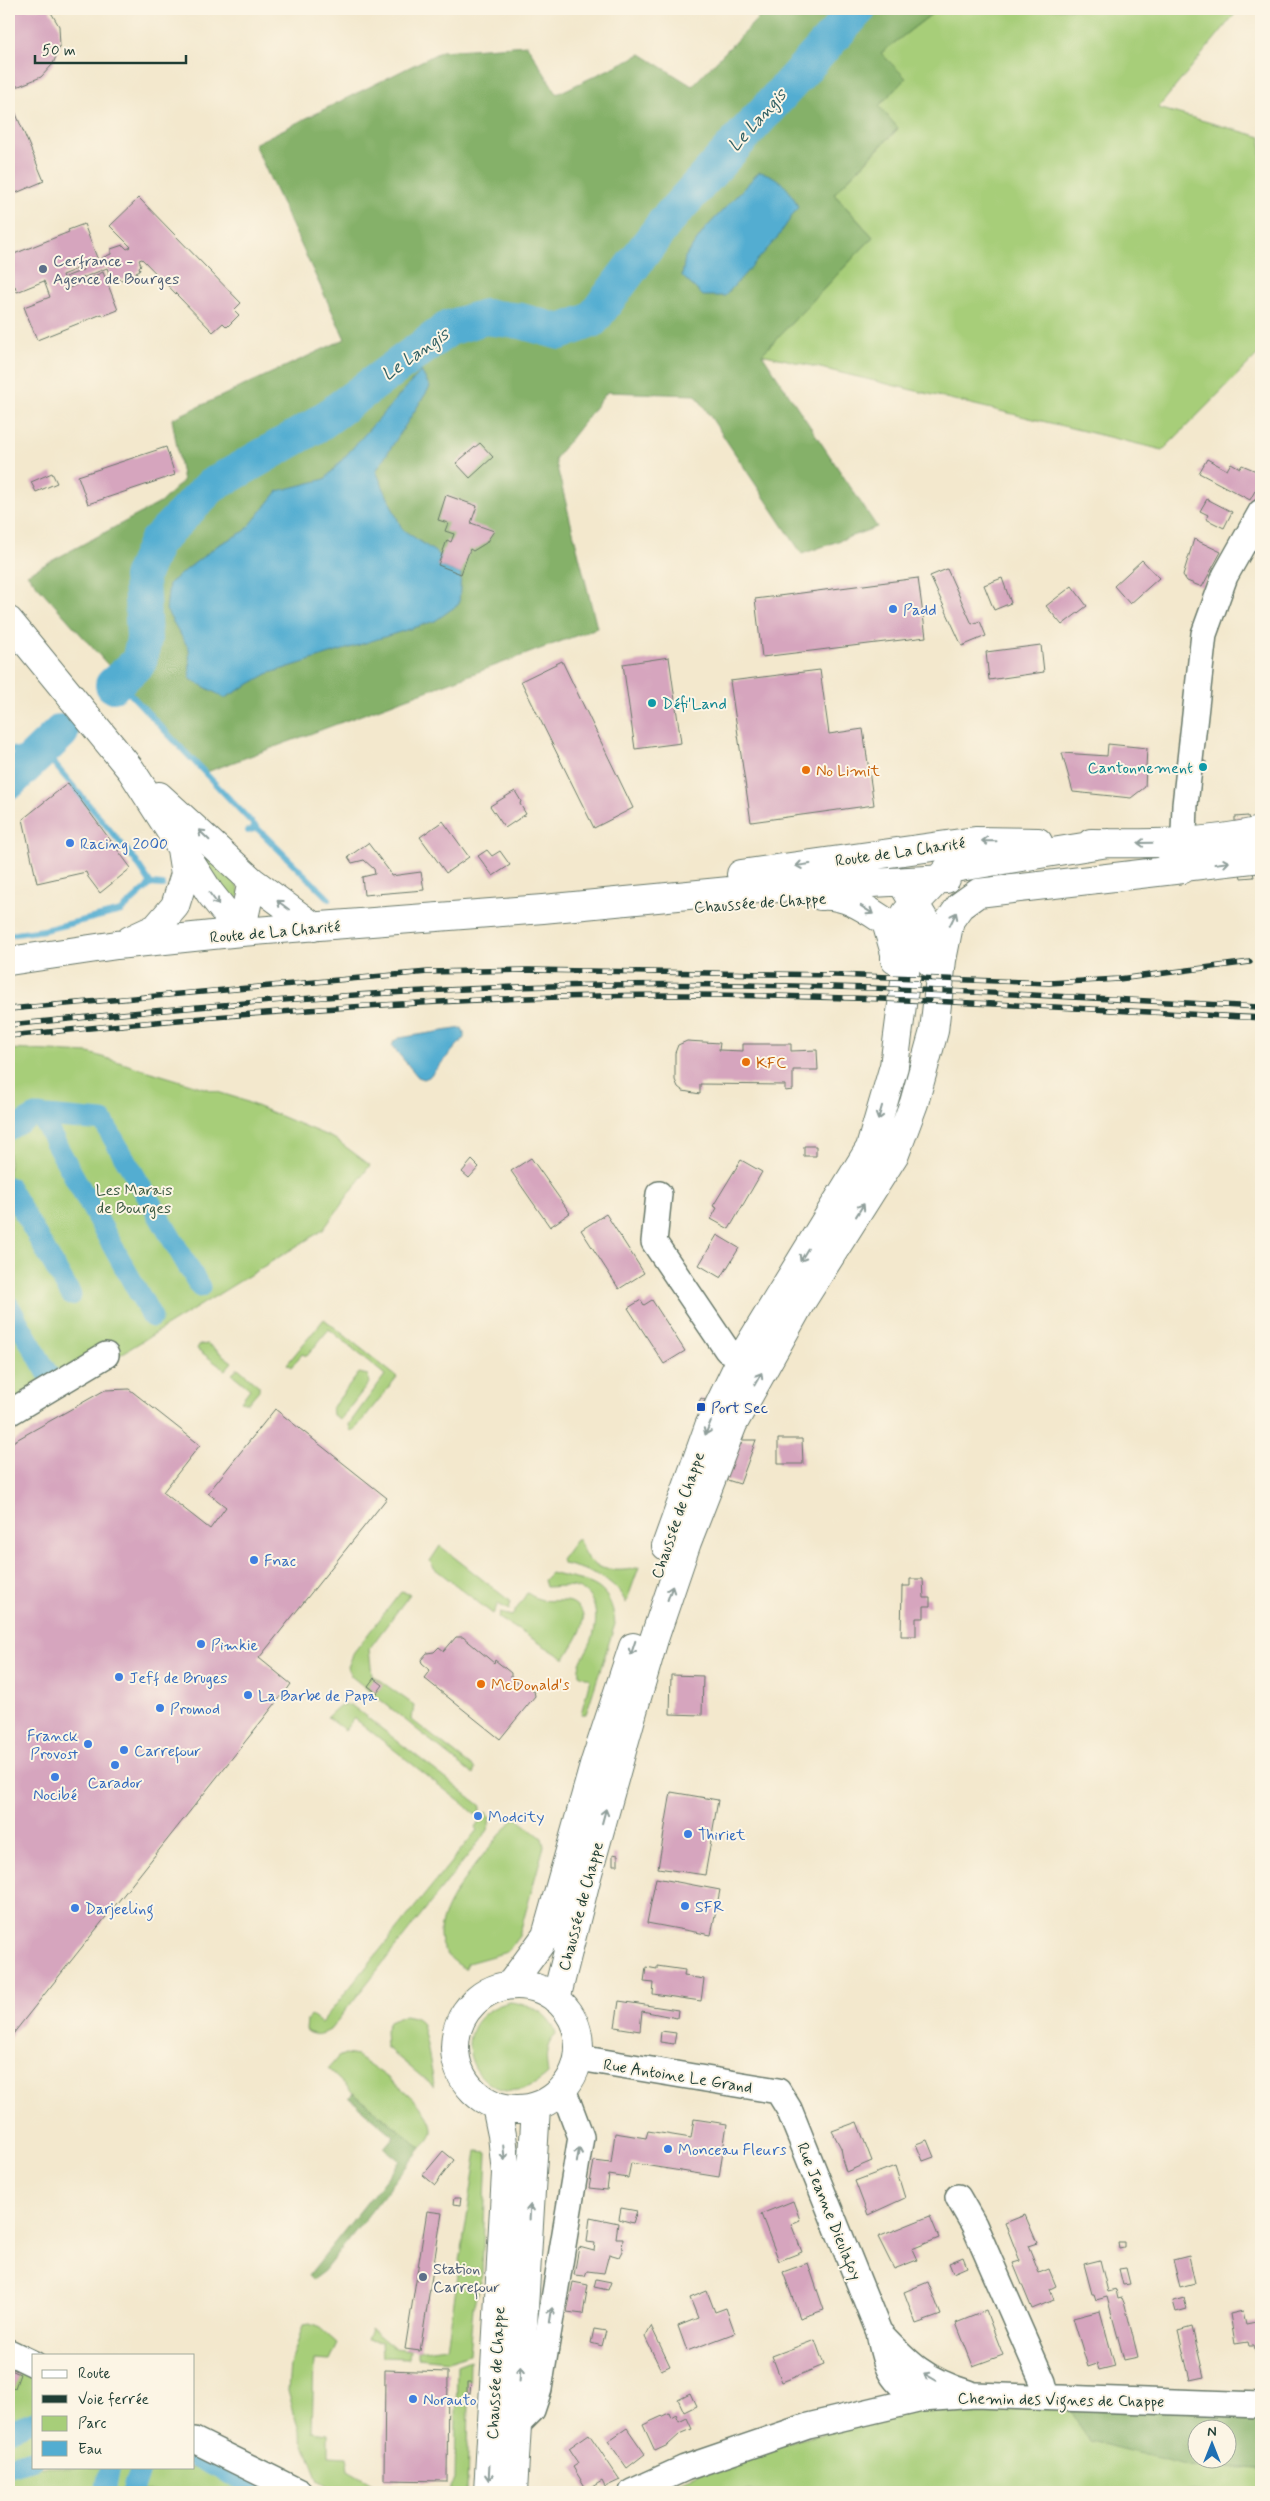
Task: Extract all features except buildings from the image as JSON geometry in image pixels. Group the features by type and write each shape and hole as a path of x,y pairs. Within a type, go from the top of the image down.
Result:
{"main road":[{"path":"9,620 131,770 210,894 241,932"},
{"path":"131,770 252,881 314,927"},
{"name":"Route de La Charité","path":"542,909 601,893 975,841 1108,843 1183,856 1222,840 1261,831"},
{"path":"938,879 948,869 1108,843"},
{"path":"117,945 156,928 175,906 185,874 180,845"},
{"name":"Route de La Charité","path":"9,961 117,945 241,932 542,909 740,890 908,892 938,879 1038,872 1183,856 1261,858"},
{"name":"Chaussée de Chappe","path":"556,1999 586,1880 654,1639 687,1542 733,1424 800,1304 895,1154 914,1102 934,1031 942,960 950,920 960,906 978,894 1183,856"},
{"path":"852,858 908,892"},
{"path":"241,932 252,881"},
{"name":"Chaussée de Chappe","path":"908,892 930,929 932,983 927,1046 914,1102"},
{"name":"Chaussée de Chappe","path":"510,1985 546,1936 595,1762 666,1547 709,1426 742,1357 870,1148 894,1066 905,982 908,892"},
{"name":"Chaussée de Chappe","path":"542,909 594,914 832,896 858,904 886,922 895,953 894,1066"},
{"path":"510,1985 538,1988 556,1999 568,2010 579,2034 579,2058 569,2083 553,2098 536,2107 517,2110 496,2106 482,2098 469,2087 457,2063 455,2048 458,2027 478,1996 510,1985"},
{"name":"Chaussée de Chappe","path":"488,2492 506,2172 502,2135 496,2106"},
{"name":"Chaussée de Chappe","path":"513,2492 536,2107"}],"street":[{"path":"1183,856 1204,634 1225,576 1261,512"},
{"path":"660,1194 654,1242 727,1350 742,1357"},
{"path":"9,1413 106,1354"},
{"name":"Rue Antoine Le Grand","path":"579,2058 778,2092"},
{"name":"Chaussée de Chappe","path":"517,2425 532,2410 539,2389 581,2137 563,2089"},
{"name":"Rue Jeanne Dieulafoy","path":"778,2092 790,2109 879,2332 884,2359 890,2373 906,2391 922,2399"},
{"path":"958,2197 978,2234 1043,2382 1047,2397"},
{"name":"Rue Jeanne Dieulafoy","path":"879,2332 910,2365 947,2386 975,2395"},
{"path":"9,2352 32,2363"},
{"path":"862,2413 879,2395 890,2373"},
{"name":"Chemin des Vignes de Chappe","path":"632,2492 685,2468 808,2426 922,2399 975,2395 1261,2405"},
{"path":"195,2440 299,2492"}],"green space":[{"path":"767,9 926,9 933,13 881,53 906,78 879,106 898,128 834,194 873,237 762,354 877,527 802,554 696,395 607,392 555,459 597,628 204,773 27,574 160,503 183,481 172,419 345,339 254,144 442,51 527,45 557,94 641,54 692,86"},
{"path":"926,9 1239,9 1158,108 1261,137 1261,351 1163,450 762,354 873,237 834,194 898,129 878,106 881,53 933,13"},
{"path":"205,851 224,862 241,894 229,906 202,856"},
{"name":"Les Marais de Bourges","path":"9,1049 89,1053 237,1098 335,1139 370,1165 323,1230 9,1423"},
{"path":"324,1319 397,1377 353,1432 350,1430 349,1424 385,1375 329,1329 307,1356 302,1354 291,1367 287,1364"},
{"path":"208,1344 232,1362 225,1370 197,1349 199,1345"},
{"path":"238,1368 259,1386 259,1390 248,1403 241,1401 250,1389 232,1374"},
{"path":"359,1373 368,1375 369,1383 340,1420 333,1415 332,1408"},
{"path":"576,1540 579,1540 583,1551 594,1565 613,1570 627,1570 639,1567 626,1603 621,1594 608,1581 583,1569 564,1564 561,1560"},
{"path":"440,1546 511,1602 509,1610 498,1604 493,1614 434,1568 430,1561"},
{"path":"551,1573 594,1585 608,1598 612,1609 615,1624 586,1714 581,1714 590,1679 579,1674 579,1670 594,1634 595,1609 588,1595 582,1590 571,1586 546,1587 544,1580"},
{"path":"401,1592 410,1594 369,1649 372,1675 414,1705 412,1720 475,1769 473,1775 351,1676 348,1667 354,1652"},
{"path":"527,1593 541,1600 573,1603 582,1613 583,1619 580,1633 565,1659 499,1618 500,1613 512,1616"},
{"path":"351,1705 481,1806 478,1816 354,1718 345,1730 327,1717 339,1706"},
{"path":"486,1812 490,1818 488,1830 330,2030 324,2033 312,2034 306,2030 307,2020 310,2015 321,2023 477,1830 475,1828"},
{"path":"515,1817 542,1838 544,1846 519,1936 507,1952 468,1963 465,1969 449,1957 443,1947 440,1933 444,1916 452,1898 464,1879"},
{"path":"510,2002 525,2005 545,2015 556,2035 549,2043 546,2058 548,2074 525,2088 504,2090 487,2082 475,2067 469,2049 472,2030 485,2013"},
{"path":"405,2015 417,2019 422,2024 434,2087 386,2047 385,2030 389,2022"},
{"path":"345,2054 357,2056 377,2070 415,2100 424,2111 430,2122 432,2132 421,2148 353,2093 328,2069 338,2057"},
{"path":"353,2093 421,2148 324,2271 312,2280 308,2276 400,2161 384,2148 394,2136 349,2098"},
{"path":"477,2151 487,2152 482,2274 473,2308 469,2354 449,2361 417,2358 417,2351 447,2347"},
{"path":"310,2324 320,2328 338,2344 330,2361 314,2360 312,2432 328,2434 328,2456 346,2457 348,2470 386,2492 337,2492 318,2481 300,2434 288,2391 290,2365 303,2325"},
{"path":"371,2329 394,2348 410,2350 409,2358 383,2357 382,2342 367,2340"},
{"path":"9,2352 32,2363 32,2468 195,2468 195,2440 299,2492 9,2492"},
{"path":"470,2360 467,2492 448,2492 455,2480 457,2365"},
{"path":"1062,2398 1188,2465 1188,2468 1261,2470 1261,2492 651,2492 755,2450 913,2412"},
{"path":"1062,2398 1261,2405 1261,2470 1225,2468 1238,2468 1238,2418 1188,2418 1188,2466 1090,2441"}],"water":[{"path":"759,172 772,176 783,184 792,195 798,207 778,237 725,296 703,296 682,276 685,257 705,229"},
{"path":"421,371 430,387 376,471 402,529 441,556 438,565 461,574 459,604 435,621 267,674 225,698 190,679 189,649 166,610 169,583 218,545 245,531 278,491 325,479"},
{"path":"462,1028 464,1038 429,1077 424,1079 418,1077 392,1046 394,1041 399,1038"}],"waterway":[{"name":"Le Langis","path":"113,685 139,662 144,639 141,577 156,542 211,486 317,425 449,328 485,317 521,321 560,332 592,320 666,221 858,9"},
{"path":"118,681 257,828 248,831"},
{"name":"Le Langis","path":"9,782 61,732"},
{"path":"9,749 36,754 51,760 135,860 151,884"},
{"path":"257,828 329,899"},
{"path":"9,935 44,930 121,911 151,884 163,885"},
{"path":"9,1130 35,1115 103,1121 200,1287"},
{"path":"40,1115 152,1317"},
{"path":"9,1187 71,1295"},
{"path":"9,1306 48,1374"},
{"path":"9,2431 32,2422"},
{"path":"195,2457 265,2492"},
{"path":"9,2466 32,2460"},
{"path":"106,2487 110,2468"},
{"path":"133,2492 141,2468"}],"railway":[{"path":"9,1009 428,972 528,970 835,975 1049,983 1119,979 1250,962"},
{"path":"9,1025 304,999 452,990 600,985 848,987 1261,1007"},
{"path":"9,1036 304,1010 452,1001 600,996 683,995 848,998 1261,1018"}],"place":[{"name":"Cerfrance - Agence de Bourges","path":"43,269"},
{"name":"Padd","path":"893,609"},
{"name":"Défi'Land","path":"652,703"},
{"name":"Cantonnement","path":"1203,767"},
{"name":"No Limit","path":"806,770"},
{"name":"Racing 2000","path":"70,843"},
{"name":"KFC","path":"746,1062"},
{"name":"Port Sec","path":"701,1407"},
{"name":"Fnac","path":"254,1560"},
{"name":"Pimkie","path":"201,1644"},
{"name":"Jeff de Bruges","path":"119,1677"},
{"name":"McDonald's","path":"481,1684"},
{"name":"La Barbe de Papa","path":"248,1695"},
{"name":"Promod","path":"160,1708"},
{"name":"Franck Provost","path":"88,1744"},
{"name":"Carrefour","path":"124,1750"},
{"name":"Carador","path":"115,1765"},
{"name":"Nocibé","path":"55,1777"},
{"name":"Modcity","path":"478,1816"},
{"name":"Thiriet","path":"688,1834"},
{"name":"SFR","path":"685,1906"},
{"name":"Darjeeling","path":"75,1908"},
{"name":"Monceau Fleurs","path":"668,2149"},
{"name":"Station Carrefour","path":"423,2277"},
{"name":"Norauto","path":"413,2399"}]}
